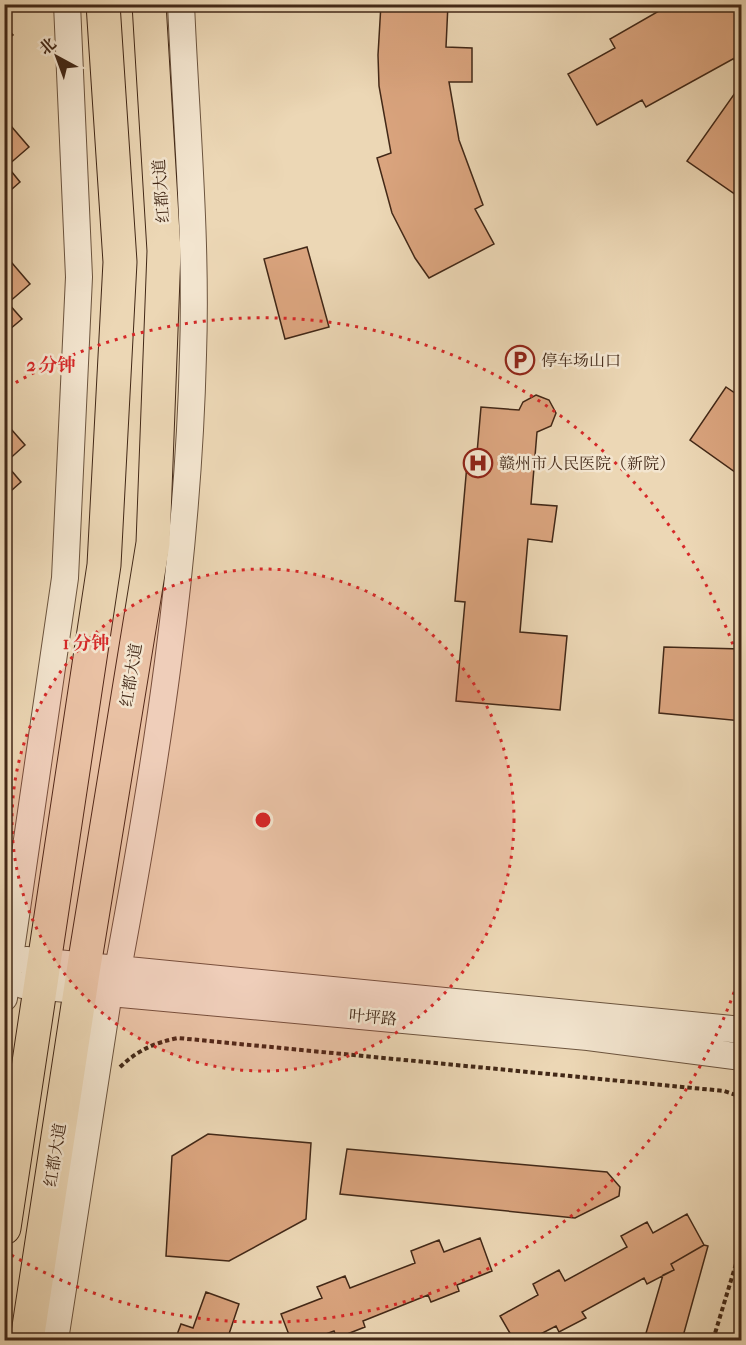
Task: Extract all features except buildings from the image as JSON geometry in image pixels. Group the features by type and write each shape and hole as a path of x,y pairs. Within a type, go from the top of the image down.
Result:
{"main road":[{"path":"4,1228 104,565 120,262 103,4"},
{"name":"红都大道","path":"27,1341 91,983 153,543 164,250 149,4"}],"street":[{"path":"5,989 6,958 60,630 65,578 79,277 67,4"},
{"path":"118,969 150,798 182,541 194,355 181,4"},
{"name":"叶坪路","path":"6,958 43,974 91,983 588,1037 741,1057"},
{"name":"叶坪路","path":"91,983 118,969 741,1030"},
{"name":"叶坪路","path":"5,989 43,974"},
{"path":"55,1341 91,983"}],"path":[{"path":"134,1054 155,1043 178,1038 724,1091 741,1097"},
{"path":"713,1341 741,1244"}],"place":[{"name":"停车场山口","path":"520,360"},
{"name":"赣州市人民医院（新院）","path":"478,463"}]}
